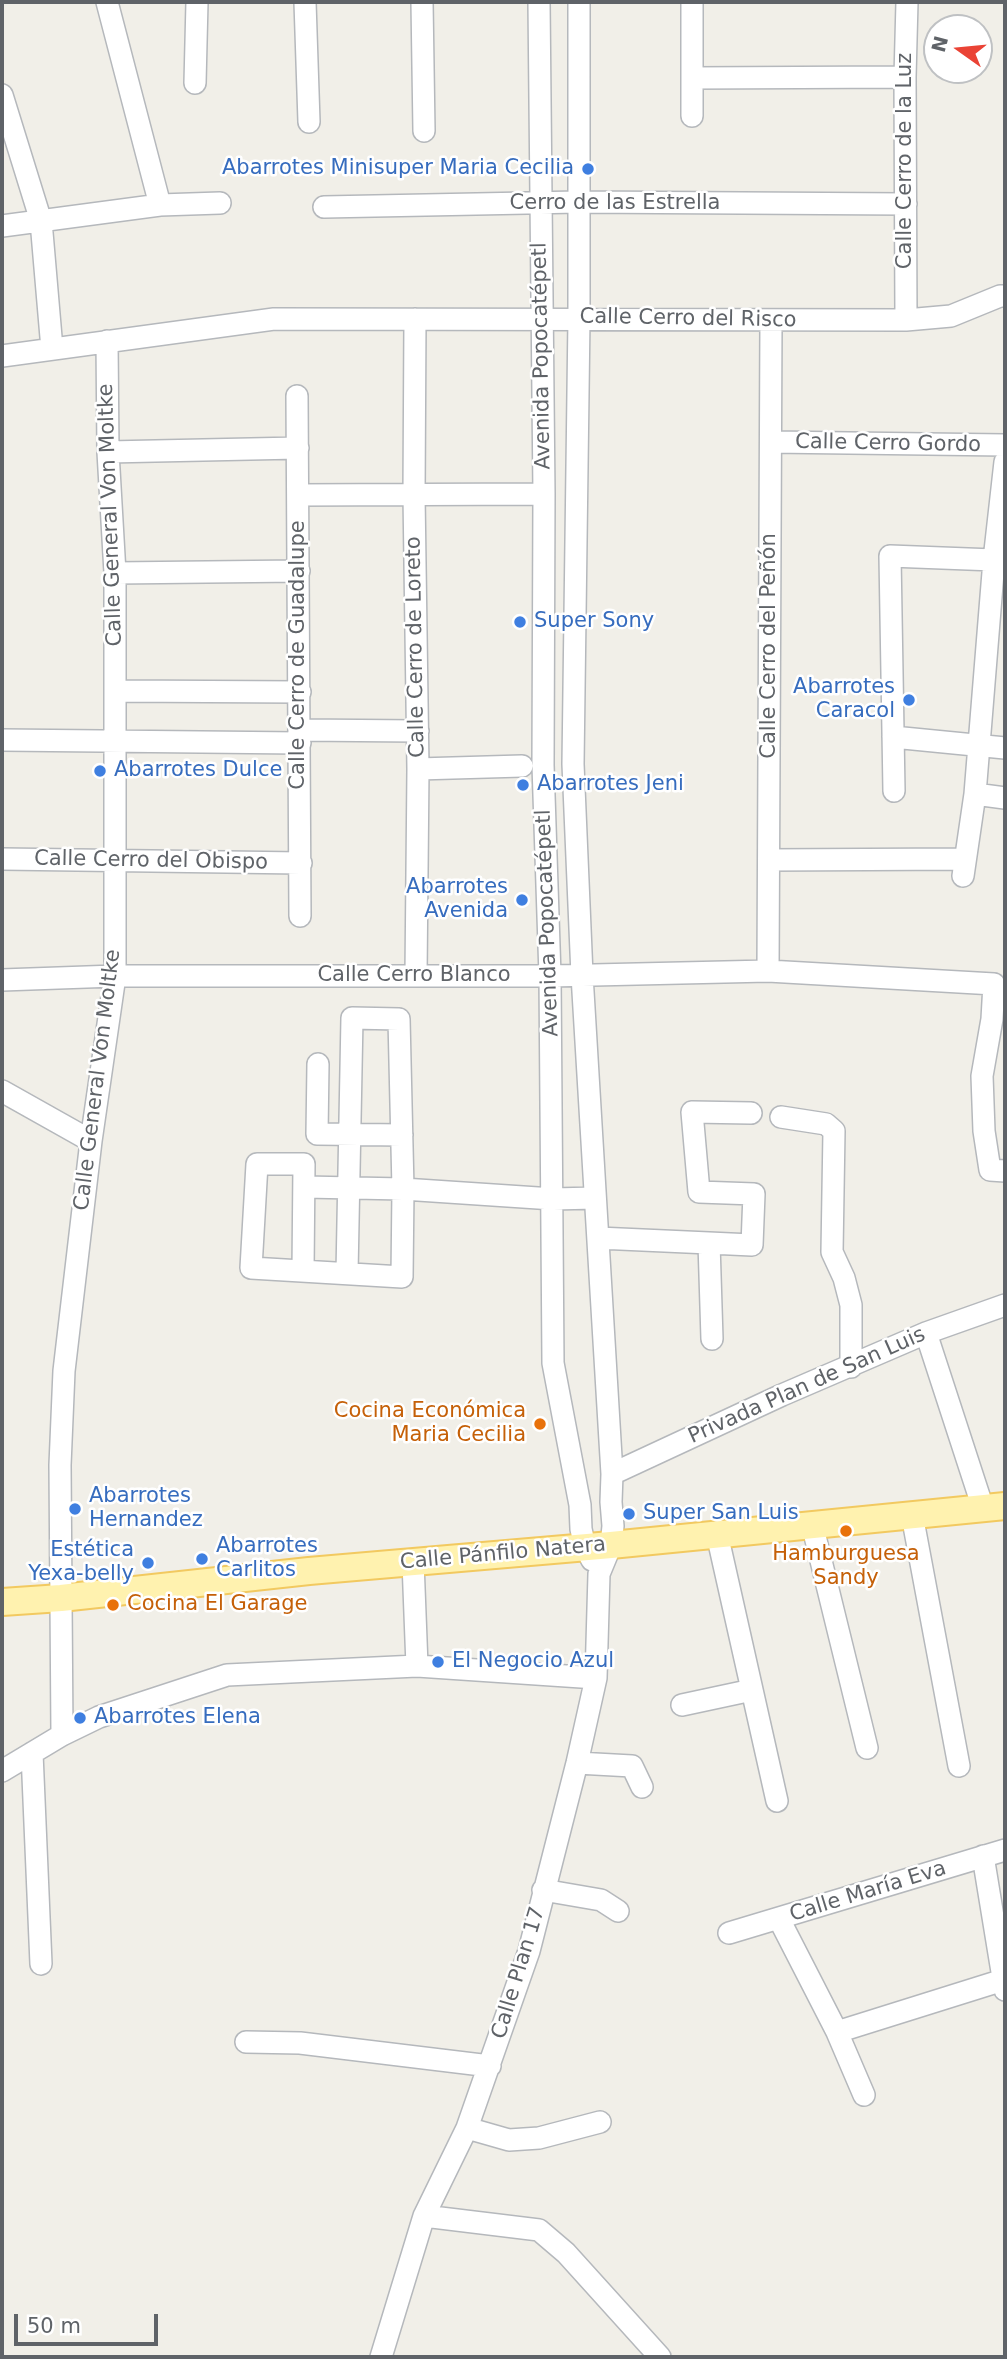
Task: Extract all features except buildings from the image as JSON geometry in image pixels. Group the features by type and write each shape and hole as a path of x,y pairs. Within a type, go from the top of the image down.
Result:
{"main road":[{"name":"Calle Pánfilo Natera","path":"2,1602 994,1507"}],"street":[{"path":"107,2 160,205"},
{"path":"195,83 197,2"},
{"path":"305,2 309,122"},
{"path":"422,2 424,131"},
{"name":"Avenida Popocatépetl","path":"539,2 544,494 543,765 550,976 553,1363 580,1505 585,1547"},
{"name":"Avenida Popocatépetl","path":"579,2 579,318 573,764 612,1474 611,1545"},
{"path":"692,2 692,116"},
{"name":"Calle Cerro de la Luz","path":"906,320 907,2"},
{"path":"692,78 905,77"},
{"path":"2,95 41,221 52,349"},
{"path":"2,226 160,205 220,202"},
{"name":"Cerro de las Estrella","path":"324,207 578,202 906,204"},
{"name":"Calle Cerro del Risco","path":"2,356 274,319 906,320 951,316 1005,296"},
{"name":"Calle Cerro de Loreto","path":"415,319 414,495 418,731 416,975"},
{"name":"Calle Cerro del Peñón","path":"768,971 771,321"},
{"name":"Calle General Von Moltke","path":"62,1735 60,1465 64,1371 91,1141 115,976 115,573 108,452 107,341"},
{"name":"Calle Cerro de Guadalupe","path":"297,396 300,916"},
{"name":"Calle Cerro Gordo","path":"771,442 1005,445"},
{"path":"108,452 298,448"},
{"path":"769,860 964,867 998,614 994,560 1003,518 1005,462"},
{"path":"298,495 544,494"},
{"path":"894,792 890,556 994,560"},
{"path":"115,573 299,571"},
{"path":"543,624 575,624"},
{"path":"116,691 300,692"},
{"path":"2,740 114,742 418,731"},
{"path":"893,737 1005,748"},
{"path":"418,769 522,766"},
{"path":"975,794 1005,798"},
{"name":"Calle Cerro del Obispo","path":"2,859 301,863"},
{"name":"Calle Cerro Blanco","path":"2,980 115,976 550,976 768,971 994,984 999,1020"},
{"path":"303,1270 304,1164 257,1164 251,1268 402,1277 399,1019 352,1018 347,1273"},
{"path":"999,1020 982,1076 995,1129 989,1170 1005,1171"},
{"path":"318,1064 317,1133 402,1136"},
{"path":"2,1091 91,1141"},
{"path":"598,1238 752,1245 754,1194 699,1192 692,1112 751,1112"},
{"path":"781,1117 826,1124 834,1131 832,1252 844,1278 851,1305 851,1367"},
{"path":"305,1187 403,1189 553,1199 595,1198"},
{"path":"709,1243 712,1339"},
{"name":"Privada Plan de San Luis","path":"612,1474 782,1395 926,1333 1005,1306"},
{"path":"926,1333 994,1507"},
{"path":"580,1505 611,1502"},
{"path":"912,1515 959,1766"},
{"path":"813,1524 867,1748"},
{"path":"717,1534 777,1801"},
{"name":"Calle Plan 17","path":"381,2357 424,2216 467,2128 528,1951 577,1763 596,1678 599,1574 611,1545"},
{"name":"Calle Plan 17","path":"585,1547 599,1574"},
{"path":"413,1562 417,1666"},
{"path":"2,1771 62,1735 99,1717 227,1675 417,1666 596,1678"},
{"path":"682,1705 752,1690"},
{"path":"32,1753 41,1964"},
{"path":"577,1763 632,1766 642,1787"},
{"name":"Calle María Eva","path":"729,1933 1005,1850"},
{"path":"837,2032 1004,1985 983,1856"},
{"path":"543,1890 601,1900 618,1911"},
{"path":"779,1919 837,2032 864,2095"},
{"path":"246,2042 300,2043 490,2066"},
{"path":"467,2128 509,2140 539,2138 600,2122"},
{"path":"424,2216 539,2230 566,2253 660,2357"}],"place":[{"name":"Abarrotes Minisuper Maria Cecilia","path":"588,169"},
{"name":"Super Sony","path":"520,622"},
{"name":"Abarrotes Caracol","path":"909,700"},
{"name":"Abarrotes Dulce","path":"100,771"},
{"name":"Abarrotes Jeni","path":"523,785"},
{"name":"Abarrotes Avenida","path":"522,900"},
{"name":"Cocina Económica Maria Cecilia","path":"540,1424"},
{"name":"Abarrotes Hernandez","path":"75,1509"},
{"name":"Super San Luis","path":"629,1514"},
{"name":"Hamburguesa Sandy","path":"846,1531"},
{"name":"Abarrotes Carlitos","path":"202,1559"},
{"name":"Estética Yexa-belly","path":"148,1563"},
{"name":"Cocina El Garage","path":"113,1605"},
{"name":"El Negocio Azul","path":"438,1662"},
{"name":"Abarrotes Elena","path":"80,1718"}]}
